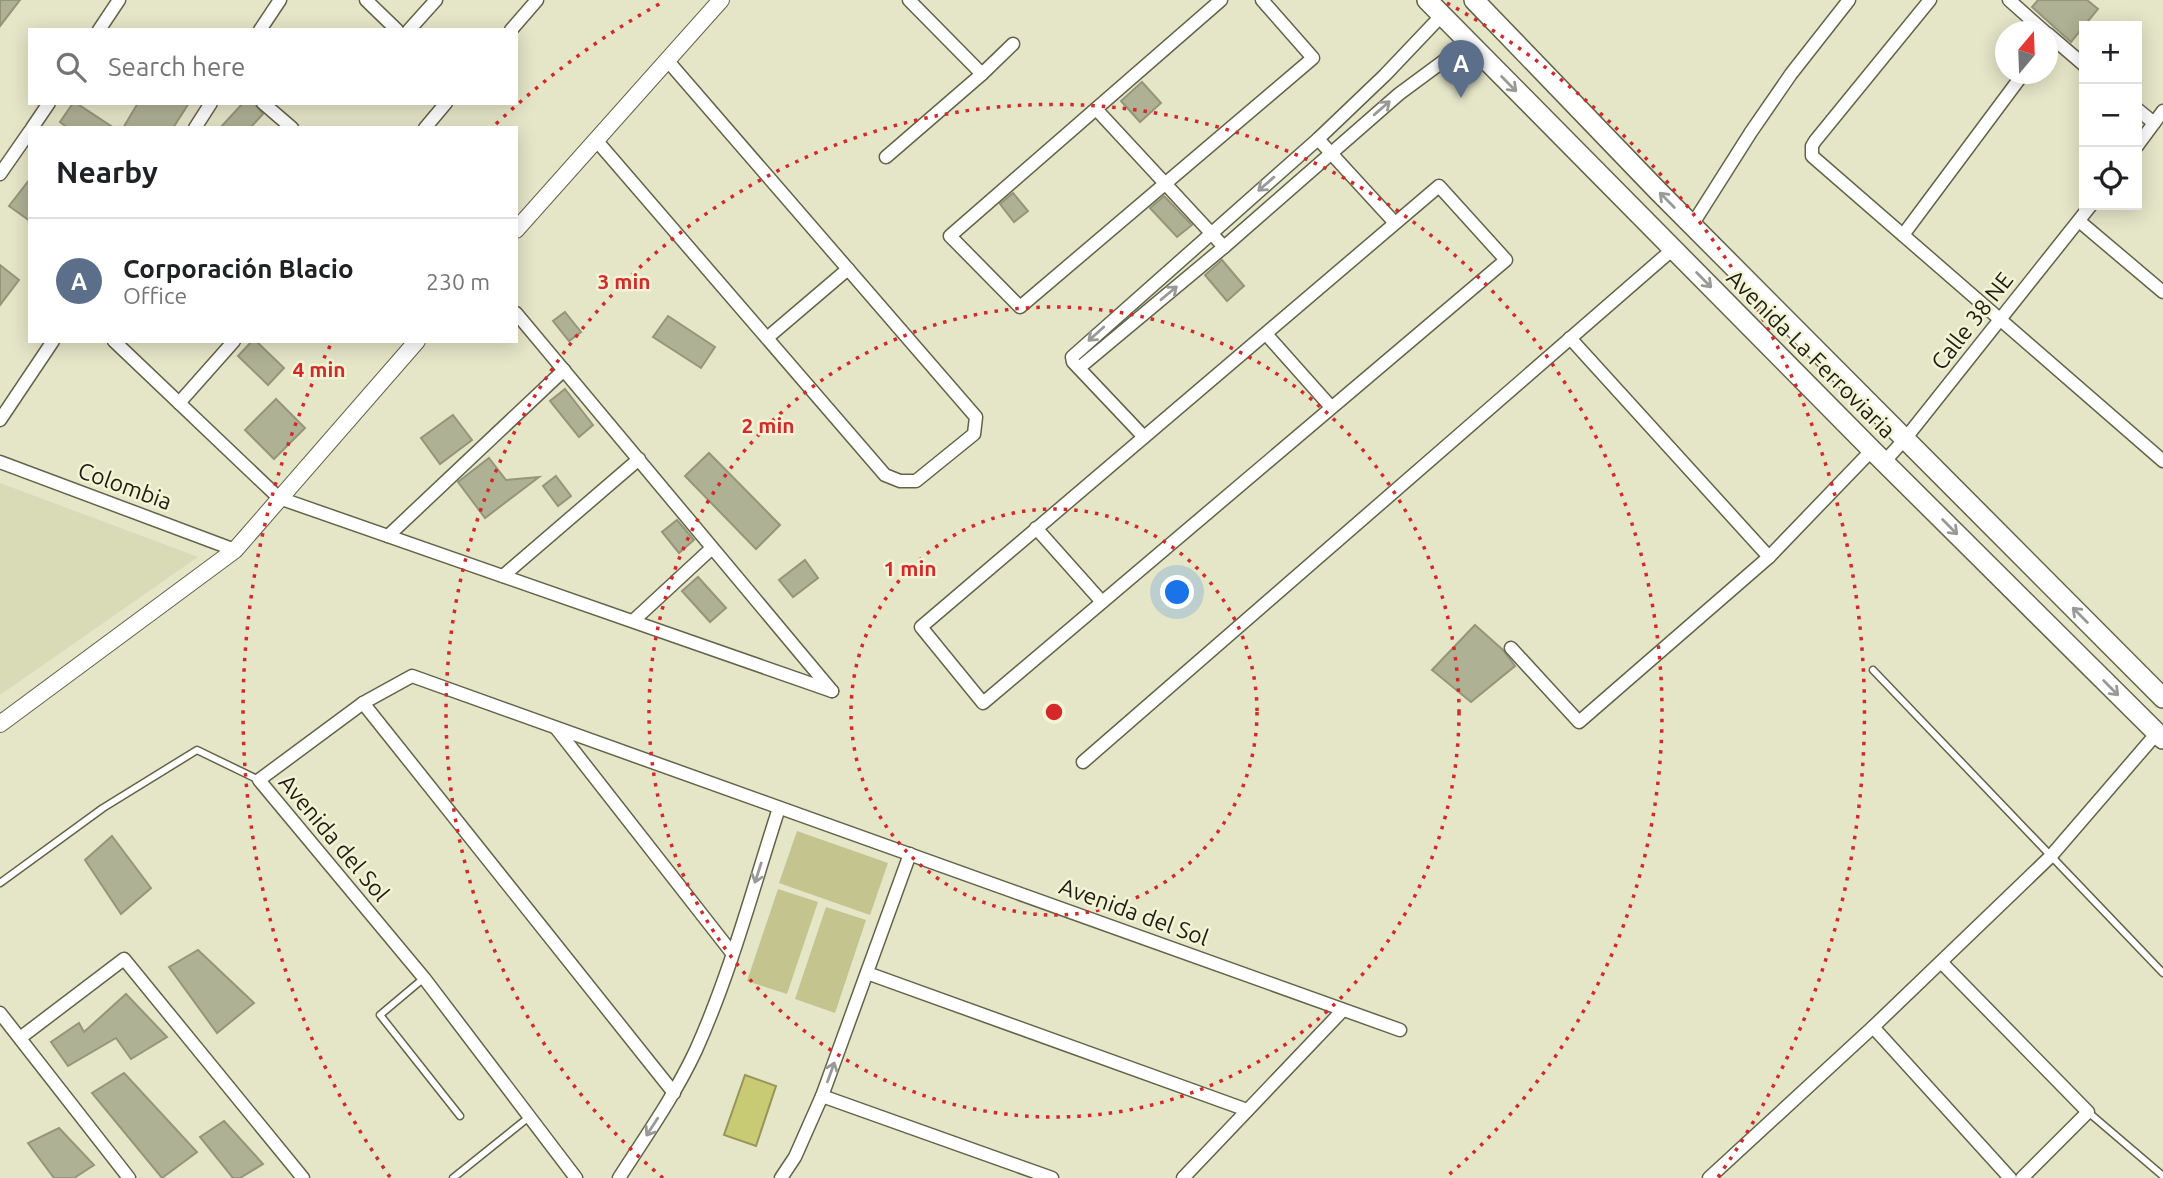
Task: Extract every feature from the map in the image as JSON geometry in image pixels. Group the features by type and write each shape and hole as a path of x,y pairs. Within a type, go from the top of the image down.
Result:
{"main road":[{"name":"Avenida La Ferroviaria","path":"1427,0 1878,456 2160,736"},
{"name":"Avenida La Ferroviaria","path":"1474,0 1692,225 2163,698"},
{"path":"1930,508 1929,498 1938,492 1946,496 1983,533 1998,542 2011,545"}],"street":[{"path":"100,28 119,0"},
{"path":"261,28 280,0"},
{"path":"366,0 395,28"},
{"path":"411,28 436,0"},
{"path":"513,28 537,0"},
{"path":"909,0 982,74"},
{"path":"1222,0 950,236 1020,307 1313,58 1262,0"},
{"path":"1692,225 1791,74 1849,0"},
{"path":"1930,0 1815,141 1812,156 2163,461"},
{"path":"2009,0 2031,21"},
{"path":"518,228 667,60 714,2"},
{"path":"1144,438 1073,362 1072,357 1318,139 1385,75 1442,15"},
{"path":"1079,368 1224,247 1399,94 1468,43"},
{"path":"886,157 1013,44"},
{"path":"2058,45 2079,61"},
{"path":"596,140 886,475 900,481 915,481 974,434 976,417 667,60"},
{"path":"1903,235 2016,84"},
{"path":"33,126 48,105"},
{"path":"196,126 210,105"},
{"path":"265,105 290,126"},
{"path":"427,126 444,105"},
{"path":"1096,110 1224,247"},
{"path":"2142,139 2163,111"},
{"path":"2142,112 2154,123"},
{"path":"0,174 28,133"},
{"path":"1318,139 1395,223"},
{"path":"1439,186 1506,260 983,703 921,627 1395,223 1439,186"},
{"name":"Calle 38 NE","path":"1511,648 1579,722 1769,557 1878,456 1905,439 2087,210"},
{"path":"2079,221 2163,292"},
{"path":"1083,762 1673,249"},
{"path":"767,338 848,269"},
{"path":"116,343 279,498 832,691 518,315"},
{"path":"1266,334 1331,408"},
{"path":"1570,338 1769,557"},
{"path":"0,420 52,343"},
{"path":"179,403 232,343"},
{"path":"0,724 235,550 415,343"},
{"path":"388,536 564,370"},
{"path":"503,576 639,459"},
{"name":"Colombia","path":"0,462 235,550"},
{"path":"1037,528 1102,602"},
{"path":"632,621 712,548"},
{"name":"Avenida del Sol","path":"576,1178 424,978 259,780 363,703 412,676 1401,1030"},
{"path":"363,703 674,1093"},
{"path":"556,728 732,953"},
{"path":"1709,1178 1873,1027 2051,856 2160,736"},
{"path":"619,1178 674,1093 696,1048 732,953 779,808"},
{"path":"781,1178 795,1157 822,1096 910,854"},
{"path":"20,1038 124,959 303,1178"},
{"path":"1941,962 2088,1112 2022,1178"},
{"path":"867,973 1247,1110"},
{"path":"1182,1178 1343,1010"},
{"path":"0,1013 129,1178"},
{"path":"1873,1027 2010,1178"},
{"path":"822,1096 1052,1178"}],"lane":[{"path":"1873,670 2163,973"},
{"path":"0,883 103,807 197,750 259,780"},
{"path":"424,978 380,1015 460,1116"},
{"path":"2088,1112 2163,1176"},
{"path":"453,1178 529,1117"}],"shaded area":[{"path":"0,483 198,557 0,695"},
{"path":"797,831 888,863 870,915 779,883"},
{"path":"778,889 818,902 787,994 747,981"},
{"path":"826,907 866,920 835,1013 795,999"},
{"path":"745,1075 776,1086 756,1146 724,1135"}],"building":[{"path":"0,0 20,0 0,26"},
{"path":"2038,0 2087,0 2098,9 2088,21 2079,21 2079,32 2071,42 2058,30 2058,21 2048,21 2032,7"},
{"path":"1142,82 1161,103 1140,122 1121,101"},
{"path":"72,105 79,105 111,126 65,126 60,122"},
{"path":"137,105 188,105 174,126 124,126"},
{"path":"241,105 256,105 263,114 252,126 222,126"},
{"path":"28,182 28,220 9,206"},
{"path":"1013,193 1028,211 1014,222 1000,204"},
{"path":"1164,196 1192,225 1177,237 1150,208"},
{"path":"1222,260 1244,286 1227,301 1205,275"},
{"path":"0,265 19,280 0,305"},
{"path":"565,312 581,332 569,341 553,321"},
{"path":"668,316 715,347 701,368 653,337"},
{"path":"250,343 258,343 284,368 268,385 238,356"},
{"path":"565,389 593,425 579,437 550,401"},
{"path":"276,399 305,428 274,459 245,430"},
{"path":"453,415 472,440 440,464 421,438"},
{"path":"709,453 780,525 756,549 685,476"},
{"path":"489,458 506,480 539,477 485,518 458,482"},
{"path":"556,476 571,496 558,506 543,486"},
{"path":"677,520 694,540 679,553 662,532"},
{"path":"805,560 818,578 793,597 779,580"},
{"path":"698,577 726,608 710,622 682,591"},
{"path":"1475,625 1503,650 1515,666 1471,702 1432,670"},
{"path":"112,836 151,888 121,914 85,860"},
{"path":"198,950 254,1003 217,1033 169,967"},
{"path":"126,994 167,1037 131,1059 116,1038 68,1066 51,1042 79,1023 84,1032"},
{"path":"124,1073 197,1152 162,1178 92,1093"},
{"path":"224,1121 263,1164 240,1178 233,1178 200,1137"},
{"path":"59,1128 94,1165 74,1178 54,1178 28,1143"}],"place":[{"name":"Corporación Blacio","path":"1461,98"}]}
